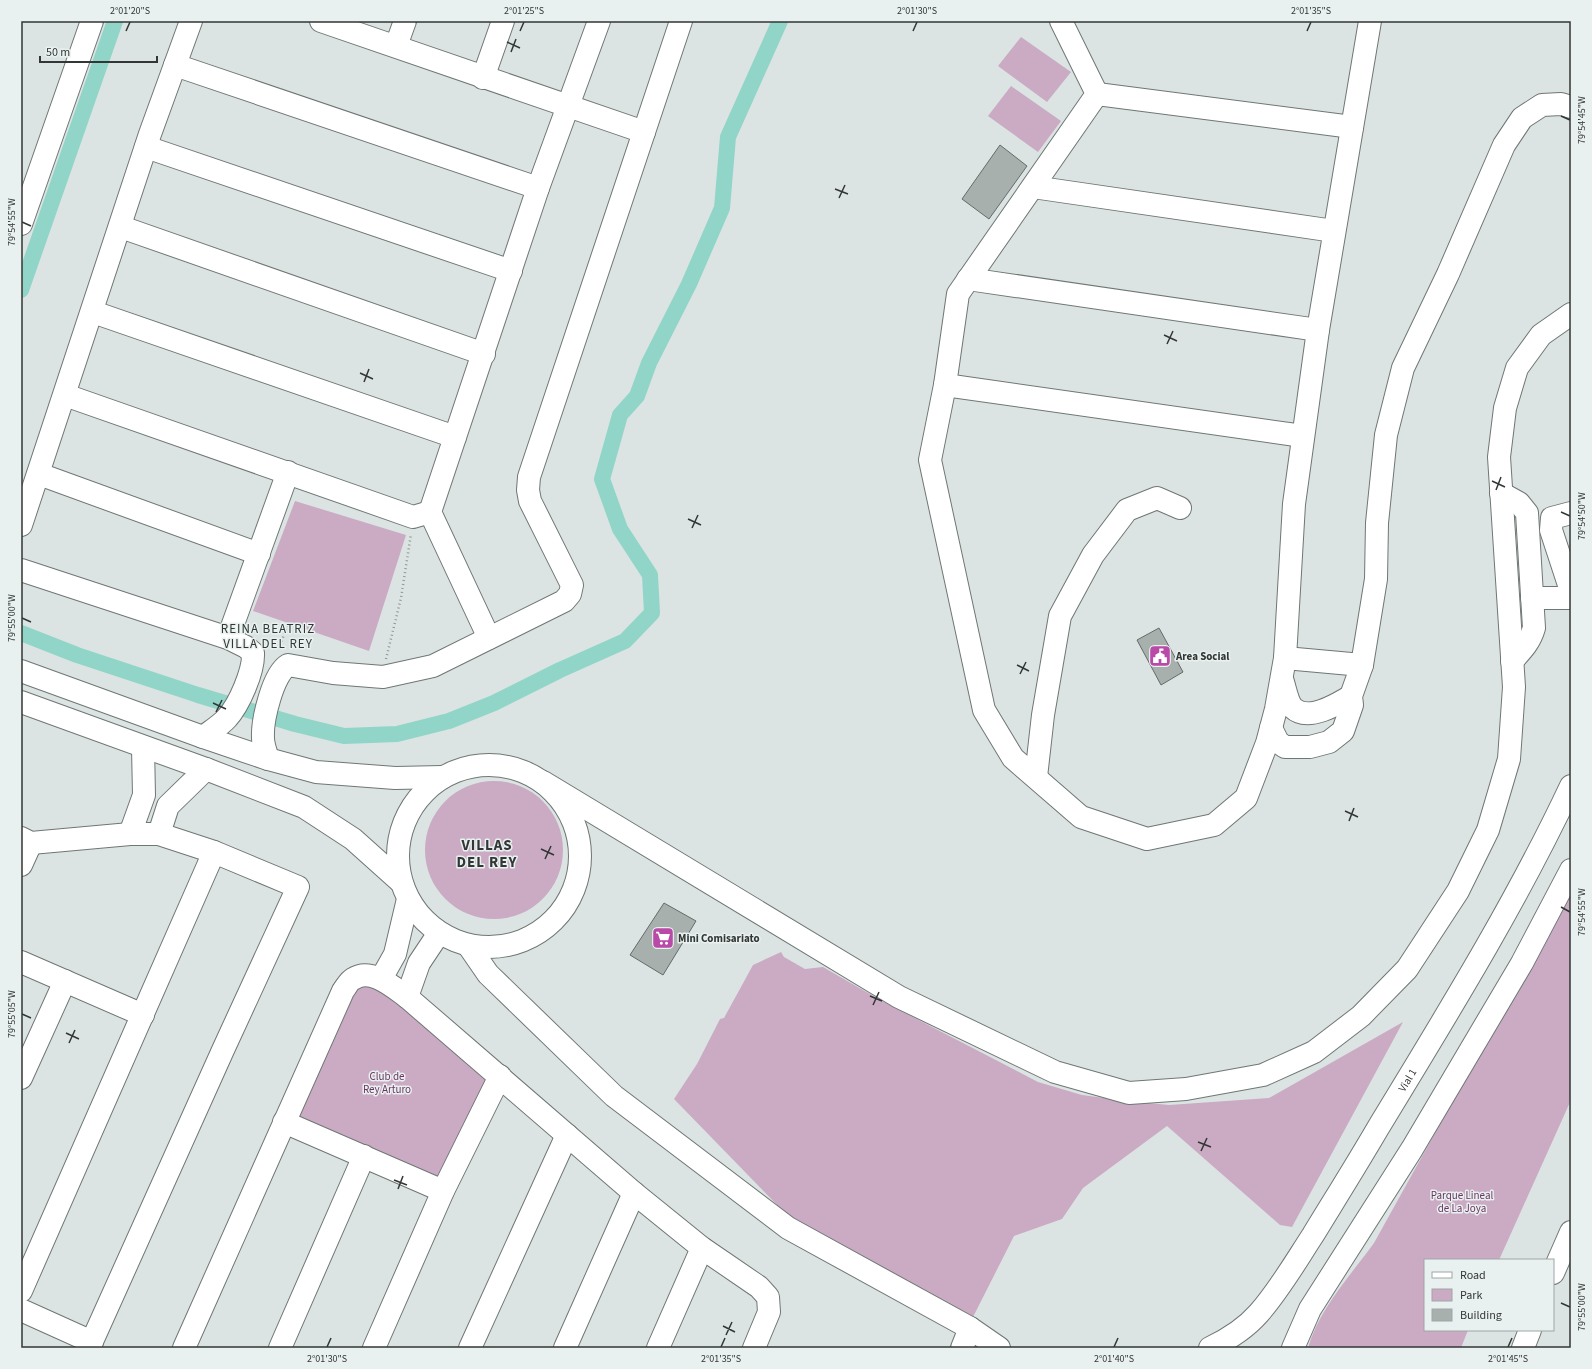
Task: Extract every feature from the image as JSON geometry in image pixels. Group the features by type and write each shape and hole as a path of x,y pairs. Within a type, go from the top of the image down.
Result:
{"street":[{"path":"21,224 92,21"},
{"path":"21,525 93,312 146,147 174,65 191,21"},
{"path":"321,21 396,46 568,108 644,132"},
{"path":"396,46 405,21"},
{"path":"483,78 503,21"},
{"path":"422,515 455,437 484,354 538,188 599,21"},
{"path":"268,759 264,747 264,718 273,689 282,669 288,665 333,674 383,677 433,666 564,601 570,594 572,586 570,581 530,501 528,490 529,477 681,21"},
{"path":"1061,21 1097,94"},
{"path":"1097,94 958,294 945,385 930,460 984,710 1013,758 1081,817 1147,839 1214,825 1246,798 1267,743 1284,668 1294,504 1318,330 1370,21"},
{"path":"174,65 538,188"},
{"path":"1097,94 1352,127"},
{"path":"1271,728 1278,742 1285,747 1310,748 1329,742 1343,730 1352,705 1351,696 1362,665 1376,579 1377,523 1386,435 1403,368 1508,140 1522,118 1542,105 1561,104 1571,107"},
{"path":"146,147 511,271"},
{"path":"1033,187 1334,231"},
{"path":"121,227 484,354"},
{"path":"968,279 1318,330"},
{"path":"93,312 455,437"},
{"path":"381,979 395,954 405,890 398,852 404,822 420,796 443,777 468,767 494,765 520,770 544,782 899,997 1055,1072 1129,1093 1186,1089 1263,1075 1314,1052 1361,1016 1407,969 1458,891 1488,830 1509,759 1514,687 1499,457 1505,408 1517,368 1541,335 1571,314"},
{"path":"945,385 1303,436"},
{"path":"65,395 288,472 422,515 489,638"},
{"path":"228,638 288,472"},
{"path":"39,474 258,554"},
{"path":"1501,493 1519,504 1527,513 1534,628 1531,638 1512,661"},
{"path":"1036,777 1043,715 1060,616 1093,555 1127,510 1157,498 1180,508"},
{"path":"1571,513 1552,518 1551,522 1551,530 1571,591"},
{"path":"21,570 228,638 246,647 252,653 253,660 249,677 234,708 227,718 203,737"},
{"path":"1532,598 1571,598"},
{"path":"1284,668 1362,665"},
{"path":"1284,668 1292,707 1299,712 1317,712 1328,710 1351,696"},
{"path":"21,671 203,737 268,759 316,772 395,778 443,777"},
{"path":"21,702 206,769 304,807 353,839 405,890 421,918 439,933 453,941 468,945 499,947 529,939 554,920 572,894 580,864 578,833 565,804 544,782"},
{"path":"130,834 144,795 143,747"},
{"path":"159,834 168,806 206,769"},
{"name":"Vial 1","path":"1210,1348 1232,1336 1246,1326 1259,1313 1286,1278 1485,951 1545,842 1571,786"},
{"path":"21,865 26,840 130,834 159,834 214,852 298,887 223,1050 91,1345 21,1310"},
{"path":"21,1291 214,852"},
{"path":"1293,1348 1310,1310 1412,1149 1522,963 1571,870"},
{"path":"407,997 418,964 439,933"},
{"path":"468,945 488,974 523,1010 614,1096 670,1139 788,1228 970,1328 999,1348"},
{"path":"21,962 143,1015"},
{"path":"184,1348 343,991 353,979 365,974 381,979 407,997 634,1193 702,1248 759,1287 768,1297 769,1312 754,1348"},
{"path":"21,1078 65,981"},
{"path":"374,1348 442,1191 500,1076"},
{"path":"284,1122 442,1191"},
{"path":"470,1348 567,1135"},
{"path":"280,1348 364,1156"},
{"path":"565,1348 634,1193"},
{"path":"1554,1271 1570,1236"},
{"path":"658,1348 702,1248"},
{"path":"962,1348 970,1328"},
{"path":"1523,1348 1530,1331"}],"path":[{"path":"384,666 422,515"}],"green space":[{"path":"1021,37 1071,72 1047,102 998,66"},
{"path":"1011,86 1061,121 1038,152 988,116"},
{"path":"295,501 406,535 369,651 253,611"},
{"path":"487,781 501,781 527,789 543,801 555,817 558,824 562,837 562,863 558,876 555,883 543,899 527,911 520,914 501,919 487,919 461,911 445,899 433,883 430,876 425,857 425,843 433,817 445,801 461,789 468,786"},
{"name":"Parque Lineal de La Joya","path":"1571,888 1571,1100 1499,1259 1424,1259 1424,1331 1468,1331 1461,1348 1308,1348 1313,1334 1327,1306 1374,1243"},
{"path":"781,952 784,957 805,969 823,967 882,1001 1038,1082 1082,1095 1127,1101 1169,1105 1269,1098 1403,1022 1292,1227 1280,1225 1167,1126 1083,1188 1062,1219 1014,1236 973,1317 785,1213 674,1099 697,1064 720,1019 724,1018 753,965"},
{"name":"Club de Rey Arturo","path":"365,975 500,1076 443,1191 284,1122"}],"building":[{"path":"1000,145 1027,166 989,219 962,199"},
{"name":"Area Social","path":"1159,628 1183,672 1161,685 1137,640"},
{"name":"Mini Comisariato","path":"664,903 696,921 663,975 630,955"}],"waterway":[{"path":"21,290 115,21"},
{"path":"21,633 77,655 198,695 295,724 344,736 397,734 449,721 494,703 560,670 625,641 652,613 650,575 620,529 602,479 620,415 637,396 649,363 689,284 722,208 728,137 780,21"}],"place":[{"name":"Area Social","path":"1160,656"},
{"name":"Mini Comisariato","path":"663,938"}],"district":[{"name":"REINA BEATRIZ VILLA DEL REY","path":"268,636"},
{"name":"VILLAS DEL REY","path":"487,854"}]}
